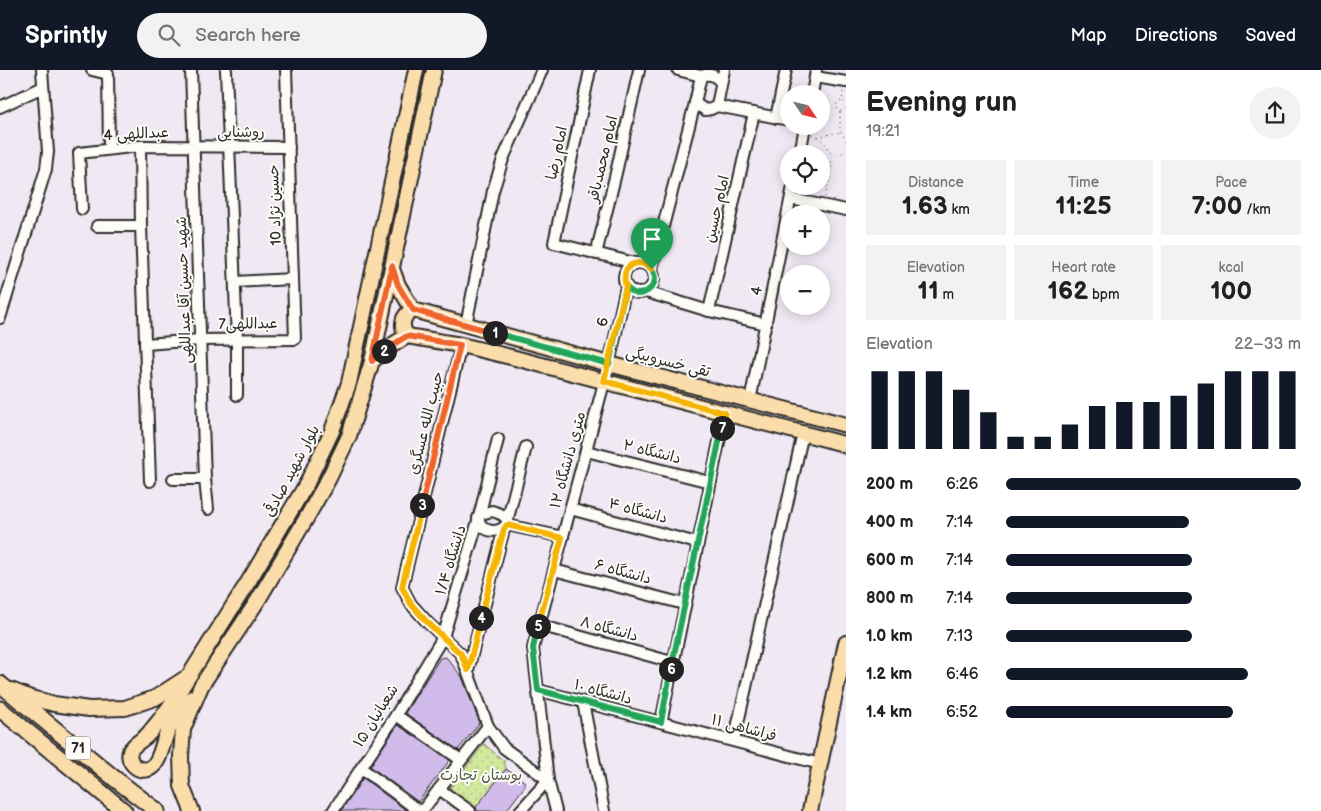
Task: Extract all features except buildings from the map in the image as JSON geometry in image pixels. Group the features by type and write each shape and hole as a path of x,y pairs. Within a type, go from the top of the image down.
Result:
{"highway":[{"name":"71","path":"2,686 157,811"},
{"name":"71","path":"0,709 124,811"}],"main road":[{"name":"بلوار شهید صادقی","path":"2,686 31,698 54,704 89,709 125,708 155,698 189,676 306,485 332,431 349,383 416,70"},
{"path":"189,676 156,725 134,745 130,753 130,760 136,768 148,769 157,761 174,720 201,686 258,600 329,478 349,436 372,361 434,70"},
{"path":"392,266 398,285 413,310 407,314 403,321 403,329 407,336"},
{"name":"تقی خسروبیگی","path":"413,310 609,364 846,425"},
{"path":"372,361 407,336 460,345 803,433 846,446"},
{"path":"810,811 842,676 846,643"},
{"path":"192,811 182,786 181,756 184,729 201,686"}],"street":[{"path":"0,318 46,169 48,152 42,70"},
{"path":"92,70 108,74 109,150"},
{"name":"شهید حسین آقا عبداللهی","path":"191,70 205,479 208,509"},
{"path":"226,70 238,339 237,395"},
{"name":"حسین نژاد 10","path":"286,70 295,338"},
{"path":"466,324 484,233 503,159 542,70"},
{"name":"امام رضا","path":"590,70 554,243 596,254"},
{"name":"امام محمدباقر","path":"596,254 639,70"},
{"path":"678,70 701,76 706,74 712,75 721,82"},
{"path":"716,106 724,70"},
{"path":"776,118 786,70"},
{"path":"816,73 846,82"},
{"path":"652,269 701,76"},
{"path":"0,106 43,87"},
{"path":"695,104 705,110 716,106 780,119"},
{"name":"امام حسین","path":"709,311 754,113"},
{"path":"140,146 150,481"},
{"name":"عبداللهی 4","path":"82,209 79,153 140,146 194,147"},
{"name":"روشنایی","path":"194,147 289,147"},
{"name":"4","path":"750,401 792,195"},
{"path":"791,199 846,210"},
{"path":"97,226 141,226"},
{"path":"596,254 635,263 645,263 652,269 655,278 653,286 646,292 637,294 631,292 626,287 624,278 627,268 635,263"},
{"path":"235,282 293,279"},
{"name":"6","path":"604,381 626,287"},
{"path":"646,292 709,311 766,324"},
{"name":"عبداللهی7","path":"145,344 200,340 295,338"},
{"name":"حبیب الله عسگری","path":"460,345 402,587 411,604 461,654 488,726 504,748 548,780"},
{"name":"۱۲ متری دانشگاه","path":"556,811 548,780 533,648 604,381"},
{"path":"661,722 725,413"},
{"path":"734,741 803,433"},
{"name":"دانشگاه ۱/۴","path":"443,637 479,519 498,439"},
{"path":"468,670 526,447"},
{"name":"دانشگاه ۲","path":"586,451 710,482"},
{"path":"173,480 205,479"},
{"name":"دانشگاه ۴","path":"570,509 697,543"},
{"path":"506,525 502,516 492,511 486,512 479,519 483,526 492,531 497,531 506,525 562,538"},
{"name":"دانشگاه ۶","path":"554,570 684,604"},
{"name":"دانشگاه ۸","path":"539,625 672,662"},
{"name":"شعبانیان ۱۵","path":"333,811 396,715 443,637"},
{"name":"دانشگاه ۱۰","path":"538,690 661,722"},
{"path":"583,702 604,811"},
{"path":"396,715 462,760"},
{"name":"فراشاهی ۱۱","path":"661,722 820,764"},
{"path":"361,768 420,811 488,726"},
{"path":"520,811 548,780"},
{"path":"439,789 470,811"}],"path":[{"path":"846,104 842,101 838,102 836,106 840,111 839,123 846,141"},
{"path":"840,111 846,108"},
{"path":"818,137 841,132"},
{"path":"815,135 826,145 831,156 832,169 824,198"},
{"path":"831,156 846,152"}],"green space":[{"name":"بوستان تجارت","path":"484,744 504,761 506,769 475,809 448,791"}],"route":[{"path":"652,269 645,263 635,263 627,268 624,278 626,287 618,326 609,364 604,381 725,413 661,722 538,690 533,648 562,538 507,525 504,529 468,670 461,654 411,604 402,587 460,345 407,336 372,361 392,266 398,285 413,310 609,364 626,287 631,292 637,294 646,292 653,286 655,278 652,269"}]}
